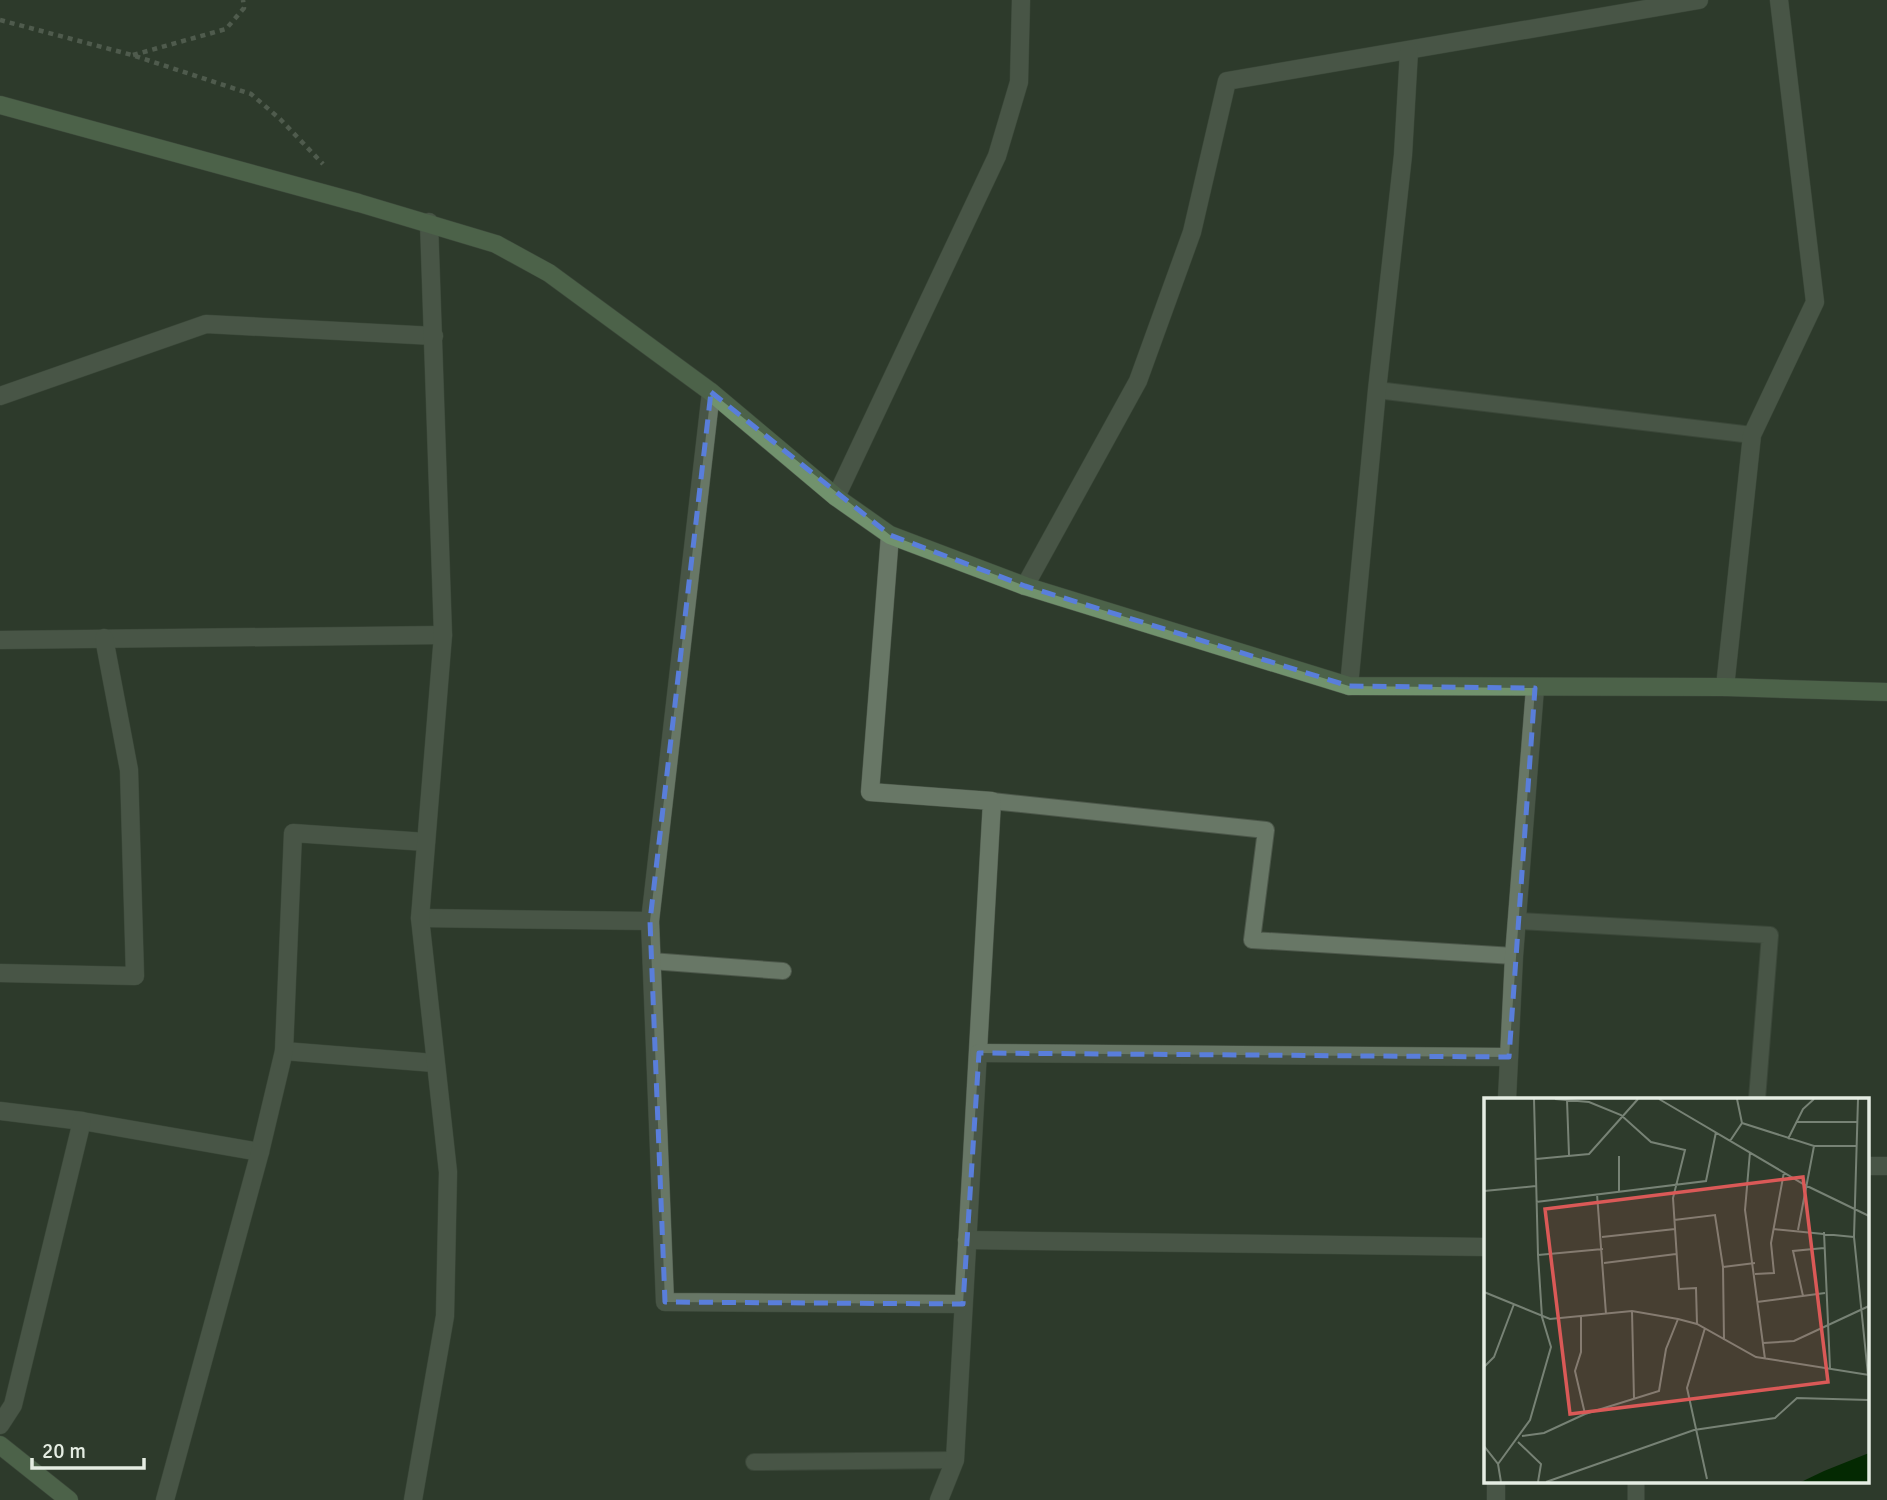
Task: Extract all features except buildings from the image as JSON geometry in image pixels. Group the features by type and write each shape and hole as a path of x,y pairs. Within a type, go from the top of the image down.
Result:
{"street":[{"path":"836,498 997,156 1020,82 1021,0"},
{"path":"1025,586 1138,381 1192,232 1227,81 1699,0"},
{"path":"1725,687 1752,435 1815,302 1779,0"},
{"path":"1349,686 1403,155 1409,51"},
{"path":"0,104 429,222 496,244 549,273 711,392 836,498 890,535 1025,586 1349,686 1725,687 1887,692"},
{"path":"413,1500 445,1316 447,1172 420,918 443,635 429,222"},
{"path":"0,396 206,324 434,336"},
{"path":"711,392 650,921 665,1302 963,1304"},
{"path":"890,535 870,792 992,801 955,1460 939,1500"},
{"path":"0,640 443,635"},
{"path":"0,973 135,976 130,770 104,638"},
{"path":"1507,1098 1514,956 1535,688"},
{"path":"165,1500 260,1152 284,1051 293,833 426,842"},
{"path":"420,918 650,921"},
{"path":"284,1051 434,1063"},
{"path":"979,1052 1510,1057"},
{"path":"0,1111 82,1121 260,1152"},
{"path":"0,1425 13,1405 82,1121"},
{"path":"967,1240 1484,1247"},
{"path":"0,1445 69,1500"},
{"path":"1496,1482 1496,1500"}],"lane":[{"path":"1377,390 1752,435"},
{"path":"992,801 1266,830 1252,940 1514,956"},
{"path":"1518,920 1770,935 1757,1098"},
{"path":"650,961 783,971"},
{"path":"754,1462 955,1460"},
{"path":"1636,1482 1636,1500"}],"path":[{"path":"132,55 226,29 244,8 243,0"},
{"path":"0,20 132,55 251,94 280,119 324,165"}],"highlighted area":[{"path":"711,392 890,535 1025,586 1349,686 1535,688 1509,1057 979,1053 963,1304 665,1302 650,921"}]}
